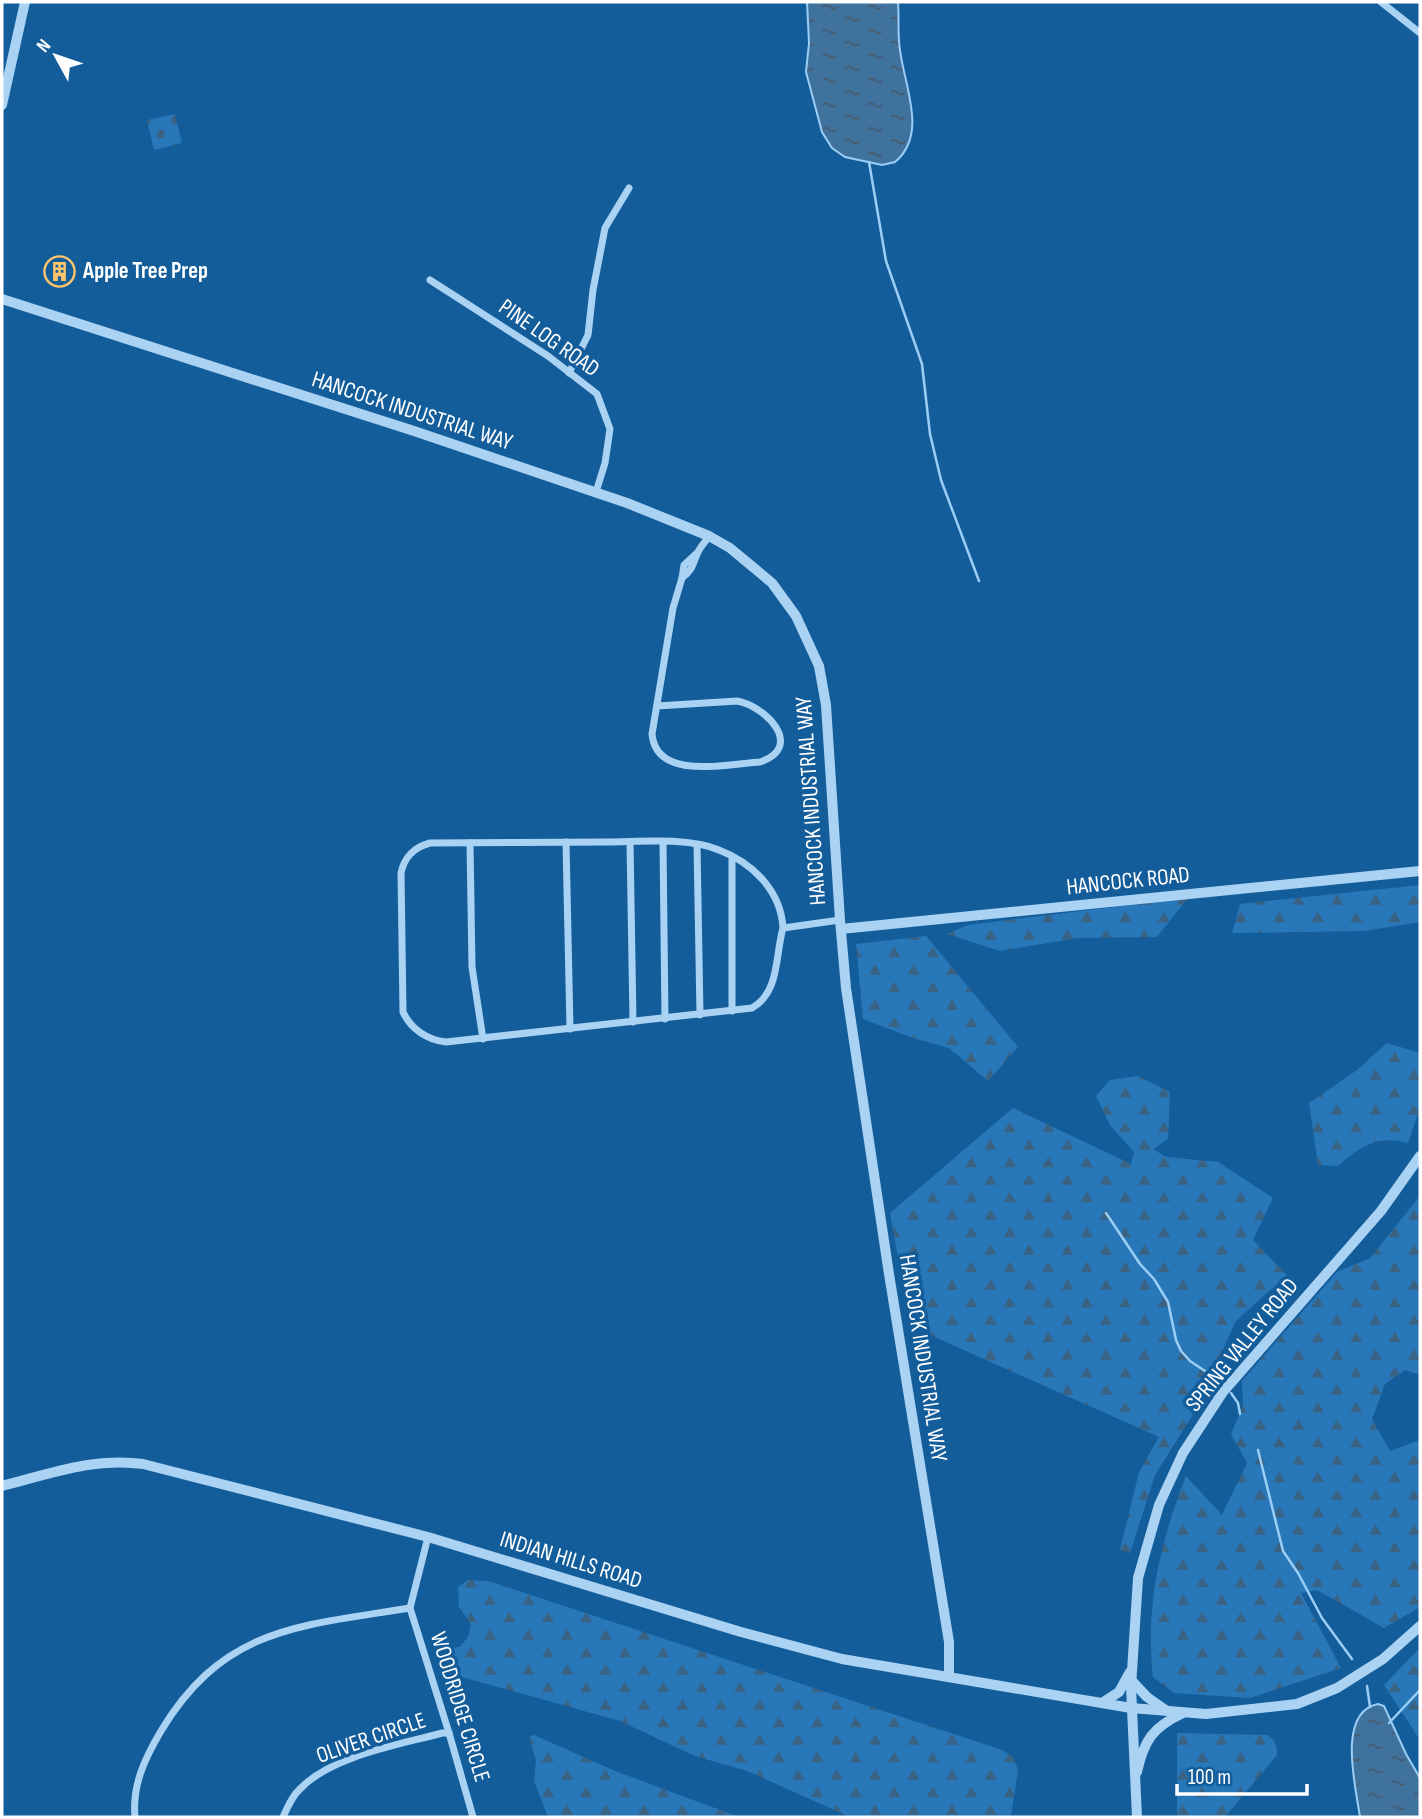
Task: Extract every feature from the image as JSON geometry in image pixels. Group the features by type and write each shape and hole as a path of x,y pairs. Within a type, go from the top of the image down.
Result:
{"street":[{"path":"2,104 25,2"},
{"path":"1381,2 1420,33"},
{"path":"569,373 588,335 604,228 629,188"},
{"name":"PINE LOG ROAD","path":"430,279 548,356 597,394 610,429 606,463 596,492"},
{"name":"HANCOCK INDUSTRIAL WAY","path":"2,299 596,492 709,536 742,557 772,583 796,616 818,666 826,705 846,988 949,1642 949,1677"},
{"path":"657,706 737,701 747,703 769,717 781,738 780,746 768,760 760,762 686,767 660,755 653,743 657,706 673,608 684,565 698,552 709,536"},
{"path":"566,842 570,1029"},
{"path":"630,842 632,1022"},
{"path":"630,842 697,845 720,850 760,878 773,893 781,910 783,928 772,987 752,1008 483,1039 437,1041 419,1033 407,1020 403,1012 401,873 403,863 414,850 423,845 470,843 630,842"},
{"path":"663,842 666,1019"},
{"path":"470,843 471,958 483,1039"},
{"path":"697,845 700,1015"},
{"path":"732,857 732,1011"},
{"name":"HANCOCK ROAD","path":"840,925 1420,871"},
{"path":"783,928 840,925"},
{"name":"SPRING VALLEY ROAD","path":"1137,1817 1131,1674 1138,1578 1159,1504 1183,1453 1223,1392 1381,1211 1420,1156"},
{"name":"INDIAN HILLS ROAD","path":"2,1486 100,1462 143,1464 428,1537 741,1632 842,1659 1131,1708 1206,1714 1297,1703 1337,1688 1383,1659 1420,1626"},
{"name":"WOODRIDGE CIRCLE","path":"428,1537 410,1608 472,1817"},
{"name":"WOODRIDGE CIRCLE","path":"135,1817 139,1777 146,1757 169,1717 213,1667 245,1647 296,1628 410,1608"},
{"path":"1102,1703 1119,1692 1131,1674 1147,1697 1167,1711"},
{"path":"1134,1786 1147,1740 1166,1721 1185,1712"},
{"name":"OLIVER CIRCLE","path":"283,1817 297,1791 321,1773 378,1750 449,1733"}],"green space":[{"path":"175,114 182,143 154,150 147,120"},
{"path":"1420,885 1420,922 1364,931 1232,933 1240,904"},
{"path":"1188,898 1157,937 1078,938 1000,951 947,934 968,925"},
{"path":"926,936 1018,1047 988,1081 949,1048 863,1019 856,944"},
{"path":"1387,1043 1420,1053 1420,1108 1408,1143 1378,1141 1354,1153 1338,1166 1318,1165 1309,1103 1357,1070"},
{"path":"1138,1076 1170,1092 1168,1139 1153,1149 1166,1157 1218,1162 1273,1198 1253,1240 1287,1275 1236,1321 1192,1416 1155,1475 1130,1553 1120,1550 1139,1472 1159,1437 910,1326 890,1213 1013,1108 1131,1164 1134,1152 1110,1125 1096,1096 1110,1080"},
{"path":"1420,1196 1420,1375 1405,1370 1385,1384 1372,1419 1390,1451 1420,1440 1420,1607 1384,1628 1317,1590 1301,1593 1341,1668 1250,1698 1174,1693 1153,1677 1151,1625 1162,1550 1186,1476 1222,1515 1247,1463 1231,1434 1243,1405 1242,1381 1337,1272 1370,1258"},
{"path":"468,1580 488,1581 1002,1750 1013,1757 1018,1770 1011,1817 850,1817 747,1771 695,1756 620,1721 451,1674 440,1666 437,1654 441,1649 460,1647 468,1637 471,1624 459,1607 458,1587"},
{"path":"1420,1648 1420,1740 1384,1685"},
{"path":"1177,1733 1267,1735 1275,1743 1277,1755 1225,1817 1177,1817"},
{"path":"534,1735 615,1771 739,1817 548,1817 534,1781 536,1760 529,1737"}],"water":[{"path":"807,2 898,2 901,55 912,120 911,136 906,150 895,162 882,165 845,157 832,148 822,132 806,72 809,43"},
{"path":"1378,1704 1384,1706 1420,1778 1420,1817 1360,1817 1353,1771 1353,1736 1357,1721 1365,1710"}],"waterway":[{"path":"869,162 886,261 922,364 930,434 941,480 979,581"},
{"path":"1106,1213 1168,1302 1181,1351 1190,1361 1211,1375"},
{"path":"1231,1393 1238,1403 1240,1414"},
{"path":"1258,1450 1283,1551 1322,1618 1352,1659"},
{"path":"1367,1686 1370,1707"},
{"path":"1389,1723 1420,1690"}],"place":[{"name":"Apple Tree Prep","path":"60,271"}]}
